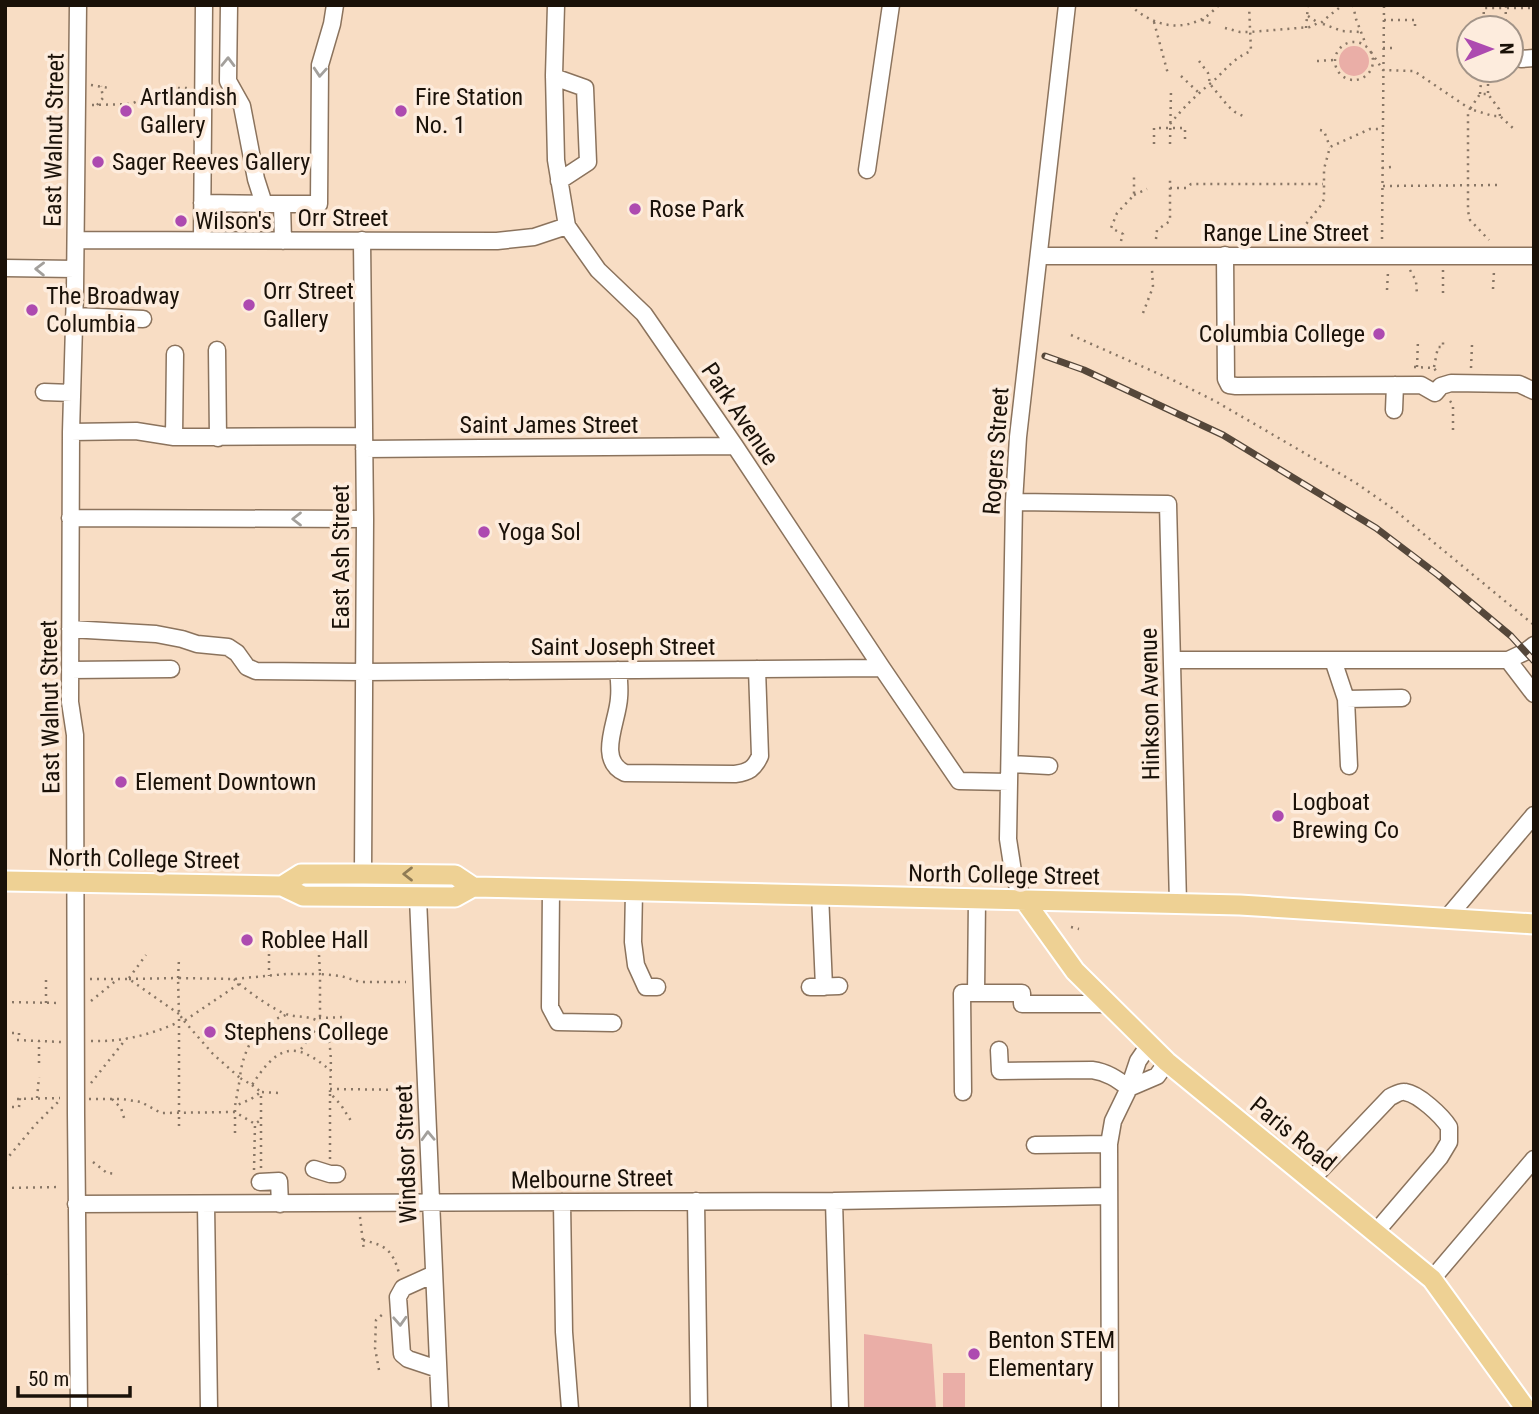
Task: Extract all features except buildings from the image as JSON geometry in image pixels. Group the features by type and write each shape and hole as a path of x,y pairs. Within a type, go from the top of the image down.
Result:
{"main road":[{"name":"North College Street","path":"282,886 302,874 363,874 455,875 472,887"},
{"name":"North College Street","path":"5,881 282,886 303,896 455,897 472,887 1178,903 1534,924"},
{"name":"Paris Road","path":"1024,900 1075,971 1167,1062 1432,1279 1526,1409"}],"street":[{"name":"East Walnut Street","path":"78,5 70,518 70,702 75,735 79,1409"},
{"path":"202,240 204,5"},
{"path":"229,5 228,81 242,106 256,179 264,204"},
{"path":"202,204 319,204 320,65 335,5"},
{"name":"Park Avenue","path":"556,5 556,160 567,226 598,270 644,314 959,781 1009,782"},
{"path":"867,170 891,5"},
{"name":"Rogers Street","path":"1024,900 1014,878 1008,839 1014,502 1018,436 1067,5"},
{"path":"554,77 586,88 588,162 559,181"},
{"path":"282,204 283,241"},
{"name":"Orr Street","path":"76,240 497,241 534,237 567,226"},
{"name":"East Ash Street","path":"362,240 364,672 356,761 363,874"},
{"path":"1224,255 1226,379 1229,385 1421,385 1435,393 1441,386 1451,383 1519,384 1534,391"},
{"name":"Range Line Street","path":"1039,256 1534,256"},
{"path":"5,268 75,269"},
{"path":"74,316 144,319"},
{"path":"217,350 218,438"},
{"path":"174,437 175,354"},
{"path":"1394,410 1395,385"},
{"path":"44,392 72,393"},
{"name":"Saint James Street","path":"71,432 136,431 174,437 364,442 735,446"},
{"name":"Hinkson Avenue","path":"1014,502 1168,505 1178,903"},
{"path":"70,518 365,519"},
{"name":"Saint Joseph Street","path":"70,629 156,634 197,644 228,647 237,653 247,667 256,671 882,668"},
{"path":"1172,660 1508,660 1534,645"},
{"path":"1333,660 1346,699 1349,766"},
{"path":"1508,660 1534,694"},
{"path":"70,670 171,669"},
{"path":"618,670 619,699 609,753 618,770 625,773 735,774 748,772 760,756 757,669"},
{"path":"1346,699 1402,698"},
{"path":"1010,764 1049,766"},
{"path":"1447,918 1534,815"},
{"path":"551,889 550,1007 558,1022 613,1023"},
{"path":"634,891 633,942 636,965 646,987 657,987"},
{"path":"820,894 824,987"},
{"name":"Windsor Street","path":"418,898 440,1409"},
{"path":"976,993 977,899"},
{"path":"963,1092 962,993 1022,993 1022,1004 1108,1004"},
{"path":"1110,1409 1109,1144 1113,1121 1138,1061 1149,1045"},
{"path":"999,1050 1000,1071 1092,1070 1115,1077 1129,1088"},
{"path":"1129,1088 1157,1076 1167,1062"},
{"path":"1311,1180 1390,1097 1406,1092 1422,1100 1446,1122 1449,1127 1449,1142 1440,1157 1375,1233"},
{"path":"1035,1144 1109,1144"},
{"path":"1432,1279 1534,1159"},
{"path":"314,1169 333,1174"},
{"path":"257,1177 286,1181 280,1204"},
{"name":"Melbourne Street","path":"76,1205 834,1201 1109,1196"},
{"path":"696,1201 699,1409"},
{"path":"834,1201 840,1409"},
{"path":"562,1202 564,1332 570,1409"},
{"path":"206,1204 209,1409"},
{"path":"434,1274 402,1288 398,1297 402,1354 408,1359 438,1369"}],"path":[{"path":"1130,5 1154,22 1178,25 1202,20 1219,6"},
{"path":"1170,126 1198,92 1237,58 1252,53 1249,5"},
{"path":"1306,28 1308,5"},
{"path":"1225,28 1240,32 1306,28 1320,23 1343,5"},
{"path":"1353,5 1367,47"},
{"path":"1382,239 1384,5"},
{"path":"1479,5 1484,8 1534,8"},
{"path":"1484,8 1484,14"},
{"path":"1308,16 1342,31 1361,32"},
{"path":"1202,20 1211,23"},
{"path":"1384,20 1415,20 1415,28"},
{"path":"1154,22 1168,74"},
{"path":"1371,52 1373,58 1370,70 1362,78 1349,79 1339,72 1335,60 1339,49 1350,42 1362,43 1367,47 1371,52 1383,70"},
{"path":"1383,48 1392,48"},
{"path":"1317,61 1335,60"},
{"path":"1199,61 1208,73 1210,83 1228,106 1245,117"},
{"path":"1383,70 1414,71 1470,109 1500,116"},
{"path":"1181,76 1198,92"},
{"path":"1481,84 1480,94 1468,114 1468,211 1470,220 1489,240 1499,240"},
{"path":"1488,84 1488,93 1499,109 1500,116 1515,130"},
{"path":"91,85 109,88"},
{"path":"97,105 105,99 101,86"},
{"path":"91,105 131,104 150,100 165,88 203,88"},
{"path":"1170,144 1171,91"},
{"path":"1480,94 1488,93"},
{"path":"1154,144 1154,128 1170,126 1185,128 1185,144"},
{"path":"1296,256 1299,233 1324,198 1324,169 1330,147 1324,131 1320,130"},
{"path":"1330,147 1370,130 1383,130"},
{"path":"1382,168 1391,167"},
{"path":"1134,175 1134,195"},
{"path":"1143,313 1153,287 1152,269 1157,230 1170,221 1170,176"},
{"path":"1445,180 1445,185"},
{"path":"1170,188 1186,188 1191,184 1324,184"},
{"path":"1383,186 1502,185"},
{"path":"1121,241 1123,234 1111,228 1117,213 1134,195 1147,189"},
{"path":"1408,268 1416,281 1417,295"},
{"path":"1443,268 1443,295"},
{"path":"1493,289 1494,268"},
{"path":"1071,335 1215,401 1356,483 1392,508 1534,625"},
{"path":"1433,376 1436,371 1434,368 1438,347 1443,347 1443,340"},
{"path":"1418,341 1415,367 1434,368"},
{"path":"1471,371 1472,345"},
{"path":"1071,927 1079,929"},
{"path":"269,954 270,976"},
{"path":"129,979 146,955"},
{"path":"319,955 320,1022 330,1047 333,1174"},
{"path":"178,960 178,1128"},
{"path":"90,979 234,979 320,974 341,976 360,982 411,982"},
{"path":"46,977 46,1003"},
{"path":"89,1003 118,979"},
{"path":"129,979 178,1014 213,1054 240,1078 261,1092 279,1093"},
{"path":"234,979 247,992 286,1015 320,1022 345,1017"},
{"path":"184,1021 239,984"},
{"path":"5,1002 61,1003"},
{"path":"235,1133 235,1106 241,1066 263,1026 286,1015"},
{"path":"89,1041 113,1042 179,1022"},
{"path":"300,1051 320,1022"},
{"path":"5,1033 19,1033 18,1040 61,1042"},
{"path":"89,1085 126,1039"},
{"path":"39,1041 39,1063"},
{"path":"252,1085 270,1061 279,1054 300,1051 310,1055 331,1072"},
{"path":"37,1098 39,1077"},
{"path":"330,1091 415,1090"},
{"path":"330,1091 353,1124"},
{"path":"235,1106 261,1092"},
{"path":"257,1177 262,1119 261,1092"},
{"path":"5,1107 19,1107 18,1098 60,1099 5,1161"},
{"path":"89,1099 141,1102 161,1113 235,1112 255,1124"},
{"path":"112,1099 121,1108 125,1121"},
{"path":"255,1124 262,1119"},
{"path":"255,1124 257,1177"},
{"path":"90,1162 107,1174 117,1174"},
{"path":"5,1188 61,1187"},
{"path":"360,1217 364,1251"},
{"path":"363,1240 380,1244 388,1250 396,1261 401,1279"}],"shaded area":[{"path":"1354,46 1360,47 1368,55 1368,67 1360,75 1354,76 1348,75 1340,67 1339,61 1340,55 1348,47"},
{"path":"864,1334 932,1344 936,1409 864,1409"},
{"path":"943,1373 965,1373 965,1407 943,1407"}],"railway":[{"path":"1045,356 1084,370 1223,435 1376,528 1511,636 1534,661"}],"place":[{"name":"Artlandish Gallery","path":"126,111"},
{"name":"Fire Station No. 1","path":"401,111"},
{"name":"Sager Reeves Gallery","path":"98,162"},
{"name":"Rose Park","path":"635,209"},
{"name":"Wilson's","path":"181,221"},
{"name":"Orr Street Gallery","path":"249,305"},
{"name":"The Broadway Columbia","path":"32,310"},
{"name":"Columbia College","path":"1379,334"},
{"name":"Yoga Sol","path":"484,532"},
{"name":"Element Downtown","path":"121,782"},
{"name":"Logboat Brewing Co","path":"1278,816"},
{"name":"Roblee Hall","path":"247,940"},
{"name":"Stephens College","path":"210,1032"},
{"name":"Benton STEM Elementary","path":"974,1354"}]}
